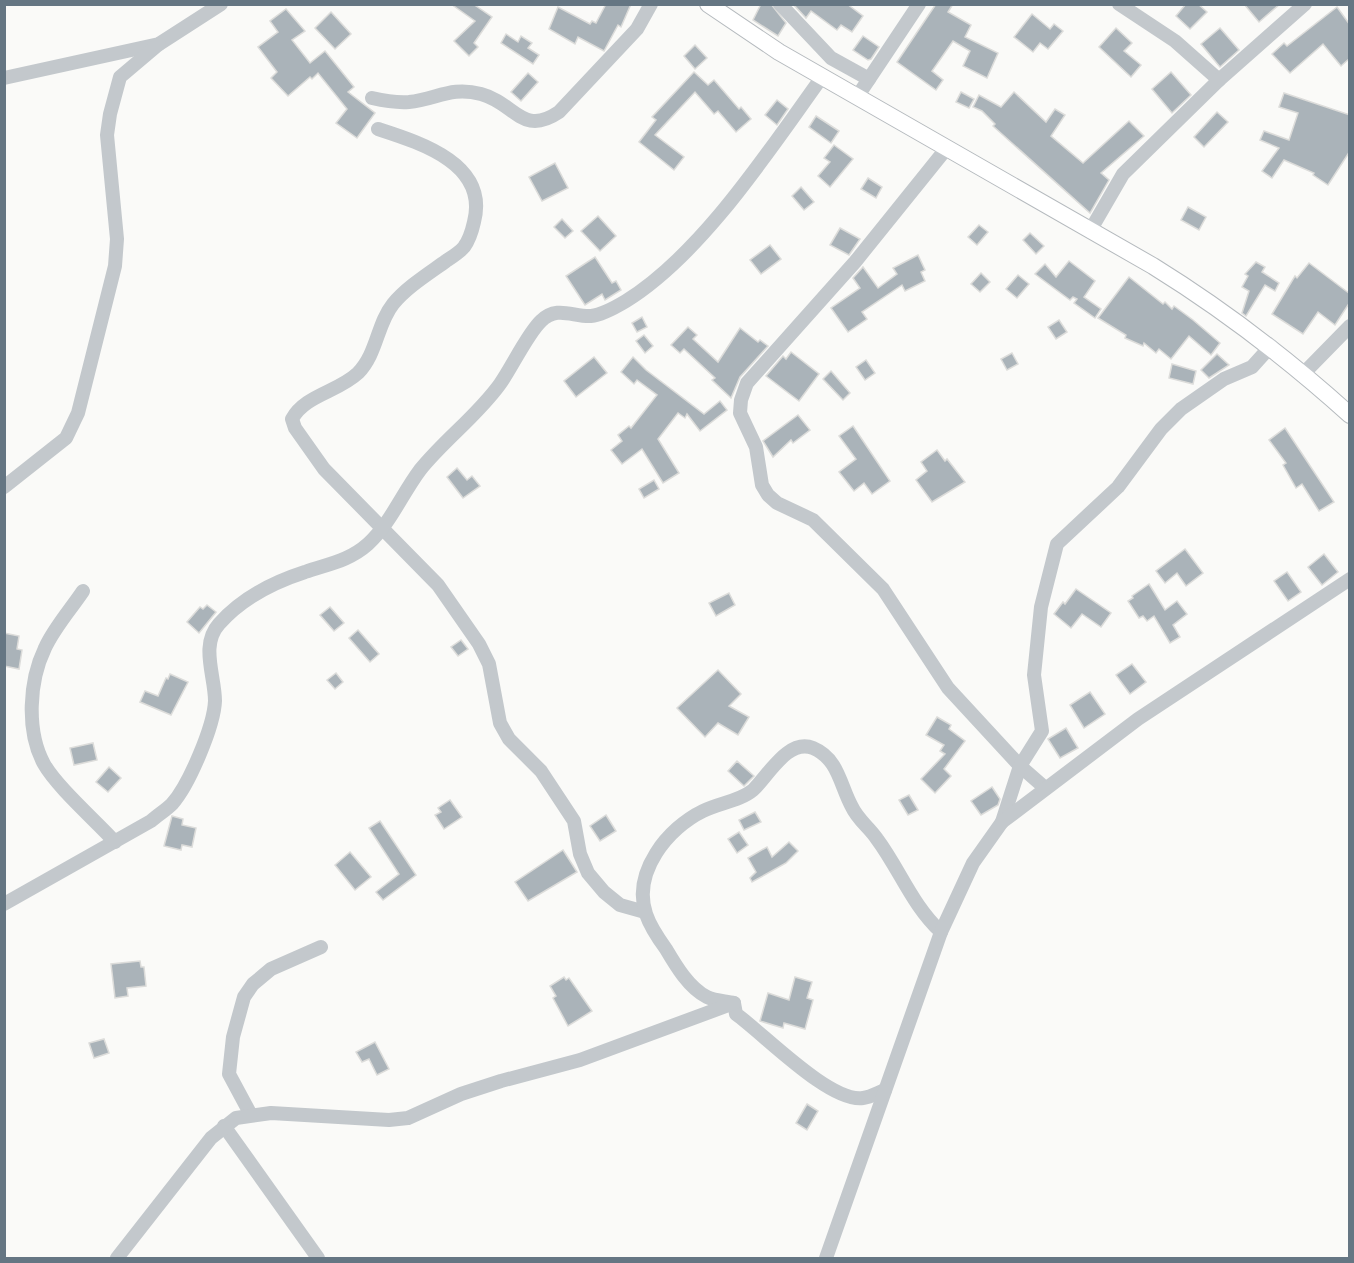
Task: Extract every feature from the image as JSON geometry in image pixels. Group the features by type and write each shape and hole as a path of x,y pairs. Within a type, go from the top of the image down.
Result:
{"main road":[{"path":"708,4 769,46 1206,299 1271,346 1350,415"}],"street":[{"path":"4,487 66,438 78,413 115,266 117,239 107,135 120,77 159,44 221,4"},
{"path":"372,98 409,102 446,91 471,92 494,100 526,121 547,120 559,112 637,28 651,4"},
{"path":"780,4 831,58 869,79"},
{"path":"857,98 919,4"},
{"path":"1119,4 1175,41 1219,80"},
{"path":"1090,231 1123,174 1219,80 1305,4"},
{"path":"4,78 159,44"},
{"path":"4,904 115,842 172,804 184,786 210,727 215,703 209,640 216,626 232,611 267,587 354,555 382,528 419,472 497,388 541,320 563,311 591,316 605,312 626,301 665,270 696,240 755,170 822,77"},
{"path":"378,129 415,141 452,164 473,183 477,198 471,235 463,248 406,291 392,305 371,355 360,371 340,388 309,401 297,410 292,418 295,428 324,469 349,497 438,585 479,644 489,663 500,723 509,739 541,771 574,821 580,854 588,873 604,892 620,905 645,912"},
{"path":"946,149 855,262 747,383 741,400 740,413 756,447 762,485 768,495 777,503 813,520 883,589 948,688 1020,766 1044,787"},
{"path":"1304,373 1350,326"},
{"path":"1002,822 1020,766 1042,731 1034,675 1041,607 1058,544 1118,487 1161,429 1181,409 1224,379 1252,367 1271,346"},
{"path":"826,1258 941,932 973,863 1002,822 1044,787 1138,719 1350,579"},
{"path":"83,591 45,646 35,675 33,716 36,743 45,764 57,780 115,842"},
{"path":"734,1004 708,997 694,986 677,967 645,912 644,884 648,868 672,833 704,811 752,791 784,756 796,748 812,748 826,757 838,771 850,805 859,819 876,837 918,908 941,932"},
{"path":"251,1115 229,1074 233,1037 244,997 253,984 271,969 321,947"},
{"path":"734,1004 736,1014 839,1094 864,1098 885,1090"},
{"path":"117,1258 224,1126 236,1118 251,1115 408,1118 461,1094 534,1071 580,1060 734,1004"},
{"path":"224,1126 318,1258"}],"building":[{"path":"451,4 473,4 492,17 474,43 478,47 469,56 454,41 475,21"},
{"path":"606,4 631,4 621,27 618,25 604,51 578,37 575,44 549,29 558,7 590,24 592,21 596,23"},
{"path":"761,4 771,4 786,23 778,36 753,20"},
{"path":"793,4 847,4 863,16 852,32 841,25 837,30 811,11 806,18"},
{"path":"936,4 953,4 948,12 971,25 965,37 998,53 987,78 963,66 970,51 953,41 932,71 943,80 936,90 897,62"},
{"path":"1186,4 1198,4 1207,12 1190,29 1176,16"},
{"path":"1244,4 1280,4 1259,22"},
{"path":"1337,7 1350,25 1350,58 1341,66 1323,44 1290,73 1272,54 1284,43 1287,46"},
{"path":"286,9 305,31 292,40 310,63 325,51 354,87 348,92 375,113 357,138 336,123 347,109 318,73 288,96 271,78 277,72 258,47 278,32 270,21"},
{"path":"331,12 351,34 335,49 315,28"},
{"path":"1032,14 1050,29 1054,24 1063,31 1048,49 1040,43 1033,52 1014,37"},
{"path":"1116,28 1132,43 1124,51 1141,65 1131,77 1099,47"},
{"path":"1220,28 1239,50 1220,67 1201,44"},
{"path":"506,34 518,42 521,36 532,43 528,48 539,55 533,64 501,43"},
{"path":"863,36 879,47 868,60 853,50"},
{"path":"695,45 707,58 695,69 684,56"},
{"path":"694,72 708,85 714,80 739,109 741,107 751,119 736,132 718,111 714,114 695,92 655,135 684,157 674,170 639,142 656,120 652,117"},
{"path":"1171,72 1191,95 1172,113 1152,89"},
{"path":"528,73 538,82 521,101 511,92"},
{"path":"961,92 974,99 969,108 956,102"},
{"path":"1014,92 1046,122 1055,109 1065,115 1051,136 1083,163 1129,121 1144,136 1101,173 1109,180 1090,213 993,126 995,124 982,111 973,107 979,95 1001,107"},
{"path":"1284,93 1350,115 1350,151 1328,185 1313,175 1314,173 1284,160 1272,178 1262,171 1279,148 1260,140 1264,131 1289,140 1298,113 1279,107"},
{"path":"777,100 788,109 777,125 765,115"},
{"path":"1217,112 1228,122 1204,147 1194,137"},
{"path":"816,116 839,131 831,143 809,127"},
{"path":"834,145 853,159 830,187 818,176 830,162 824,158"},
{"path":"555,163 568,188 542,201 529,177"},
{"path":"868,178 882,187 876,198 861,189"},
{"path":"801,187 814,202 804,210 792,196"},
{"path":"1188,207 1206,217 1199,230 1181,220"},
{"path":"598,216 616,236 600,251 581,231"},
{"path":"562,219 573,231 565,238 554,227"},
{"path":"979,225 988,232 977,245 968,237"},
{"path":"840,228 860,239 849,255 830,245"},
{"path":"1030,233 1044,246 1036,254 1023,240"},
{"path":"770,245 781,259 761,274 750,260"},
{"path":"918,255 925,270 921,272 925,281 905,291 902,285 862,312 867,319 848,332 831,308 860,288 853,278 863,267 878,288 897,274 893,268"},
{"path":"595,257 612,283 616,281 621,290 605,300 602,294 585,305 566,276"},
{"path":"1069,261 1095,281 1084,297 1101,309 1095,318 1074,303 1077,299 1073,297 1070,300 1035,274 1045,264 1056,277"},
{"path":"1256,262 1265,267 1262,272 1279,283 1275,291 1265,285 1246,316 1242,313 1249,291 1242,287 1248,276 1245,274"},
{"path":"1309,263 1350,294 1350,302 1335,325 1318,312 1303,334 1272,314 1295,276 1297,278"},
{"path":"981,273 990,282 980,292 971,284"},
{"path":"1018,275 1029,284 1017,298 1006,289"},
{"path":"1129,277 1163,304 1165,302 1172,309 1174,306 1220,343 1211,355 1189,336 1171,359 1159,349 1156,353 1144,343 1143,346 1125,338 1126,335 1098,318"},
{"path":"642,317 647,327 637,332 632,323"},
{"path":"1059,320 1067,332 1056,339 1048,327"},
{"path":"688,327 697,335 693,339 718,362 740,328 758,342 760,340 768,346 740,377 731,398 712,380 715,378 684,349 680,353 671,345"},
{"path":"644,335 653,346 645,353 636,341"},
{"path":"791,352 819,374 799,401 766,376 783,356 786,359"},
{"path":"1012,353 1018,364 1007,370 1001,359"},
{"path":"1217,354 1229,365 1209,378 1201,370"},
{"path":"594,357 607,373 576,397 564,381"},
{"path":"633,357 646,370 704,414 720,401 727,410 700,431 687,414 685,418 678,413 658,439 679,473 663,483 642,449 622,464 611,450 622,441 618,435 629,426 631,428 657,395 637,380 634,384 621,372"},
{"path":"866,360 875,373 865,380 856,367"},
{"path":"1172,364 1196,371 1193,384 1169,378"},
{"path":"831,371 850,393 843,400 823,379"},
{"path":"798,415 810,430 793,443 791,440 773,457 763,441"},
{"path":"853,426 890,481 872,494 864,483 854,491 839,472 856,459 839,436"},
{"path":"1285,428 1334,502 1319,511 1302,484 1296,488 1283,465 1286,463 1269,440"},
{"path":"937,450 965,482 932,502 916,480 927,471 921,462"},
{"path":"457,468 467,480 472,476 480,486 463,498 447,477"},
{"path":"654,480 659,489 644,498 639,489"},
{"path":"1185,549 1203,573 1186,586 1177,573 1165,583 1156,571"},
{"path":"1324,554 1338,572 1322,585 1308,567"},
{"path":"1287,572 1301,592 1288,601 1274,581"},
{"path":"1149,584 1165,610 1177,601 1187,614 1173,625 1180,637 1170,643 1154,616 1147,621 1143,616 1139,618 1128,601"},
{"path":"1076,589 1111,613 1101,627 1082,614 1071,628 1054,614"},
{"path":"729,593 735,605 716,616 709,603"},
{"path":"207,605 216,612 199,633 187,622 200,607 203,609"},
{"path":"330,607 344,623 334,631 320,615"},
{"path":"358,630 379,654 370,662 349,638"},
{"path":"4,633 19,636 17,649 22,650 19,669 4,666"},
{"path":"461,640 468,649 458,656 451,647"},
{"path":"1132,664 1146,682 1130,694 1116,675"},
{"path":"718,670 741,694 729,706 749,717 738,735 718,723 705,737 677,708"},
{"path":"336,673 343,682 335,689 327,680"},
{"path":"170,674 188,682 171,715 140,702 145,691 158,696"},
{"path":"1090,692 1105,714 1084,728 1070,705"},
{"path":"937,717 951,725 949,729 965,741 944,769 951,776 935,793 921,779 945,754 940,751 944,745 926,735"},
{"path":"1066,728 1078,748 1060,758 1048,739"},
{"path":"93,743 97,760 74,765 70,748"},
{"path":"737,761 754,776 744,786 728,771"},
{"path":"109,767 121,778 108,792 96,782"},
{"path":"992,787 1000,799 998,805 981,815 971,801"},
{"path":"909,795 918,810 908,815 899,800"},
{"path":"450,800 462,817 444,829 435,815 441,812 438,808"},
{"path":"755,812 761,822 744,830 739,820"},
{"path":"606,815 616,831 600,841 590,826"},
{"path":"172,816 183,819 182,825 196,828 192,847 182,845 181,850 164,846"},
{"path":"380,821 416,875 383,900 376,892 399,874 369,828"},
{"path":"739,832 748,845 737,853 728,839"},
{"path":"789,842 798,851 786,863 752,882 750,878 756,872 748,858 767,847 772,857"},
{"path":"563,850 577,872 528,901 515,882"},
{"path":"350,852 371,877 355,890 335,865"},
{"path":"140,961 141,967 144,967 146,986 127,988 128,996 115,998 111,964"},
{"path":"564,977 566,980 569,978 592,1011 568,1026 553,998 556,996 550,986"},
{"path":"795,977 812,982 807,998 813,1000 805,1029 784,1023 783,1028 760,1021 768,993 789,1000"},
{"path":"104,1039 109,1053 94,1058 89,1043"},
{"path":"375,1042 389,1069 377,1075 369,1059 362,1062 356,1052"},
{"path":"807,1104 818,1111 807,1130 796,1123"}]}
